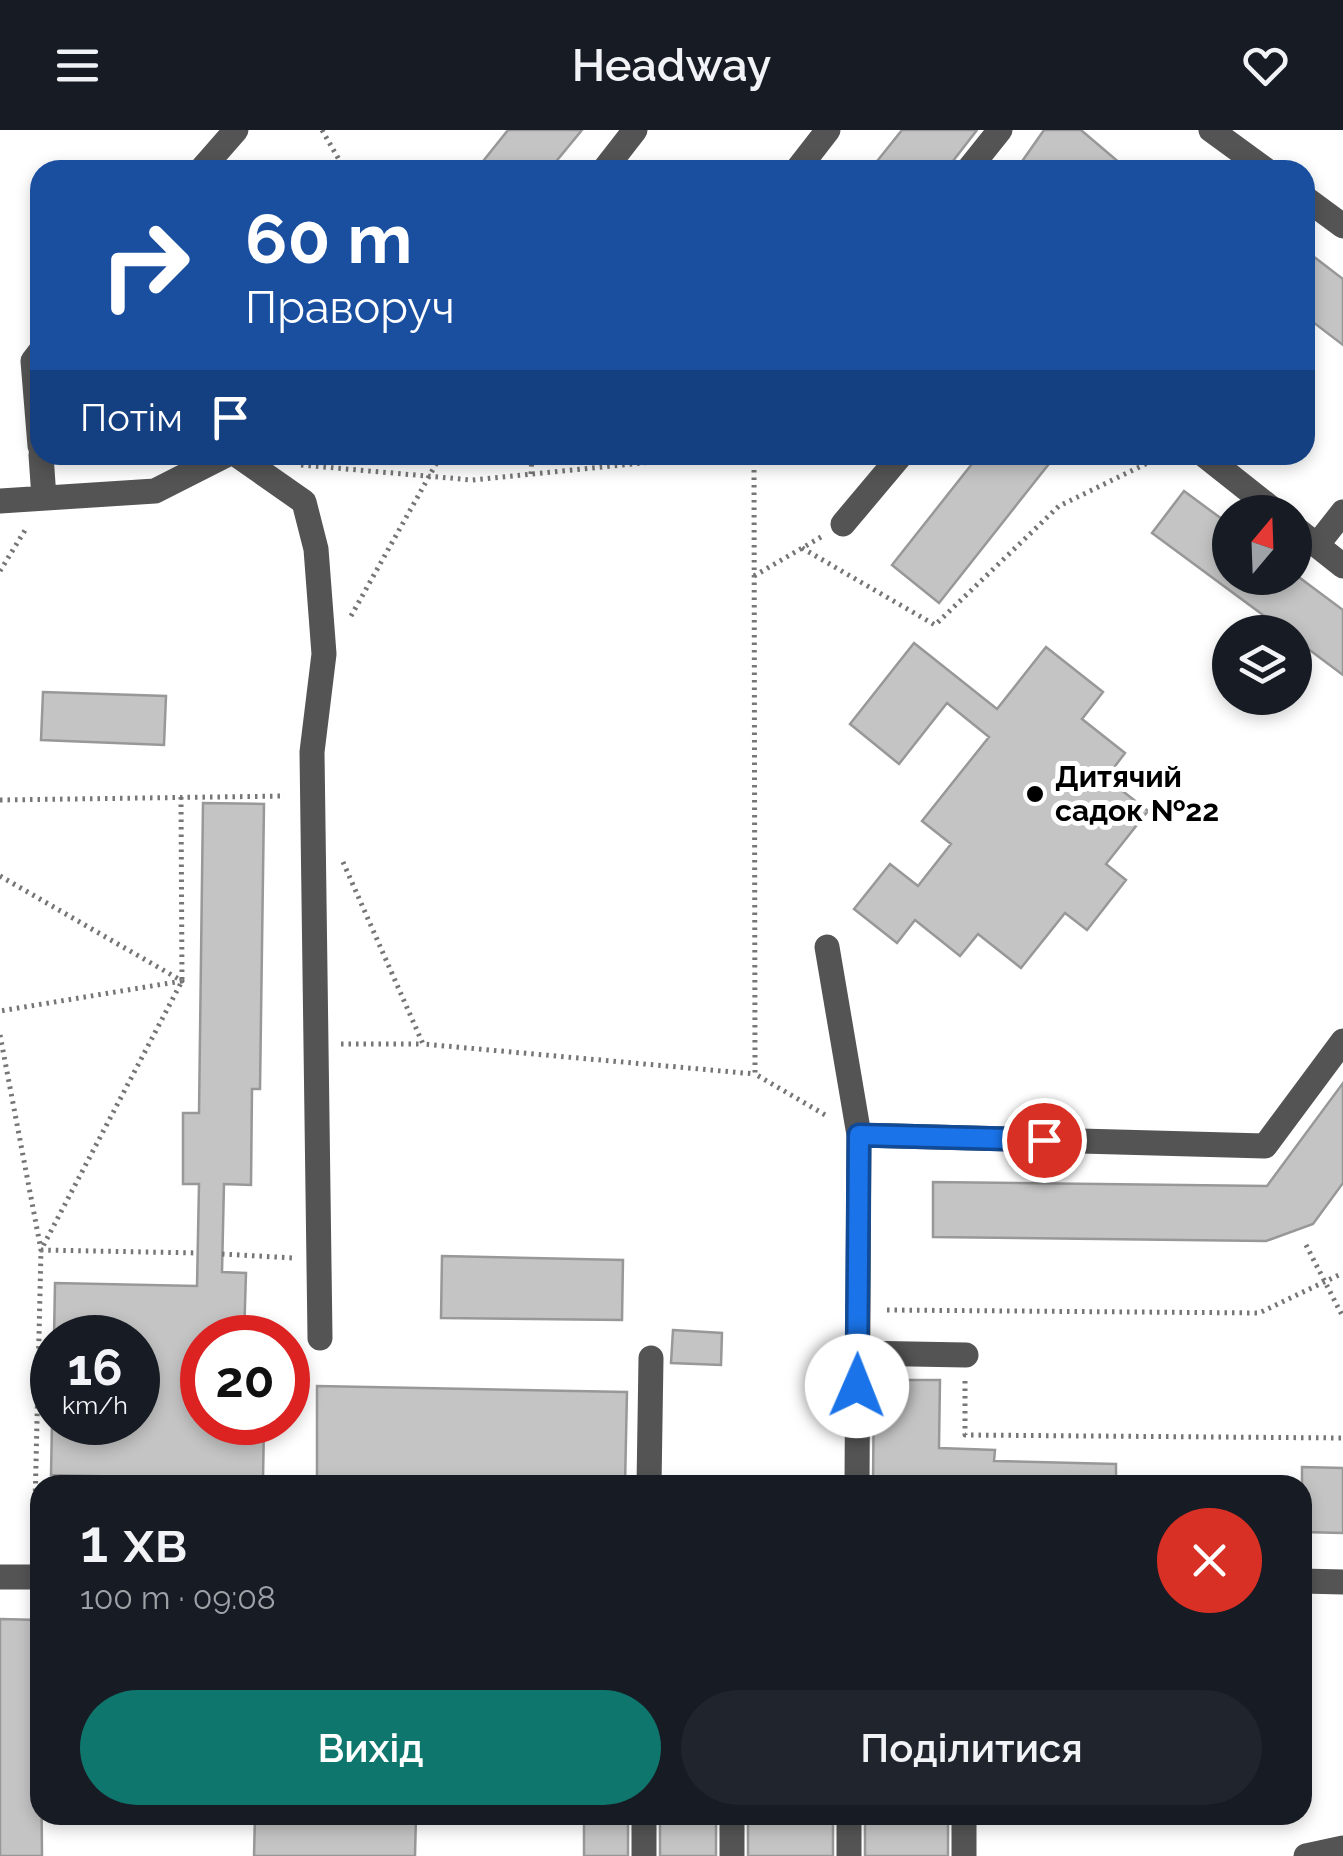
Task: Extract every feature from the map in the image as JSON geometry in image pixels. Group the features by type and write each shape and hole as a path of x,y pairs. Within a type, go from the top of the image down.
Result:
{"street":[{"path":"210,160 236,130"},
{"path":"612,160 635,130"},
{"path":"804,160 828,130"},
{"path":"976,160 1000,130"},
{"path":"1210,130 1252,160"},
{"path":"1315,205 1343,226"},
{"path":"42,465 44,498"},
{"path":"0,501 155,491 198,465"},
{"path":"251,465 304,502 316,549 324,654 312,752 320,1338"},
{"path":"844,524 893,465"},
{"path":"1217,465 1255,495"},
{"path":"1317,546 1343,512"},
{"path":"1312,542 1343,566"},
{"path":"827,947 859,1135 858,1475"},
{"path":"859,1135 1266,1146 1343,1041"},
{"path":"856,1353 966,1354"},
{"path":"649,1475 651,1358"},
{"path":"0,1577 30,1577"},
{"path":"1312,1582 1343,1582"},
{"path":"644,1825 644,1856"},
{"path":"732,1825 732,1856"},
{"path":"849,1825 849,1856"},
{"path":"964,1825 964,1856"},
{"path":"1306,1856 1343,1848"}],"path":[{"path":"332,130 322,130 338,160"},
{"path":"316,465 472,480 627,465"},
{"path":"344,629 435,465"},
{"path":"531,465 531,474"},
{"path":"754,465 755,1074"},
{"path":"802,548 934,625 1059,506 1143,465"},
{"path":"0,571 44,498"},
{"path":"754,576 844,524"},
{"path":"0,800 314,796"},
{"path":"41,1250 182,981 181,798"},
{"path":"337,849 423,1044"},
{"path":"0,876 182,981"},
{"path":"0,1010 182,981"},
{"path":"0,1035 41,1250 38,1475"},
{"path":"318,1044 423,1044 755,1074 859,1135"},
{"path":"1306,1245 1343,1317"},
{"path":"41,1250 198,1253"},
{"path":"222,1254 320,1260"},
{"path":"858,1310 1259,1313 1343,1273"},
{"path":"966,1354 964,1435 1343,1438"}],"building":[{"path":"508,130 582,130 557,160 484,160"},
{"path":"902,130 977,130 954,160 878,160"},
{"path":"1044,130 1081,130 1116,160 1023,160"},
{"path":"1315,258 1343,279 1343,345 1315,324"},
{"path":"971,465 1048,465 939,603 892,565"},
{"path":"1184,491 1212,512 1212,577 1152,533"},
{"path":"1312,587 1343,610 1343,675 1312,652 1312,615 1263,615 1236,595 1312,595"},
{"name":"Дитячий садок №22","path":"914,643 997,709 1046,647 1103,692 1082,719 1125,753 1106,778 1148,811 1106,864 1126,880 1087,930 1065,913 1021,968 978,934 960,956 915,920 897,943 854,909 890,864 918,886 951,844 922,821 989,737 947,703 899,764 850,724"},
{"path":"43,692 166,696 164,745 41,740"},
{"path":"203,803 264,804 260,1089 252,1089 251,1185 224,1184 222,1272 246,1273 245,1315 180,1315 180,1445 264,1445 263,1475 51,1475 52,1445 160,1445 160,1315 54,1315 55,1283 197,1286 199,1184 183,1184 183,1113 199,1113"},
{"path":"1343,1083 1343,1183 1313,1224 1266,1241 933,1237 933,1182 1267,1186"},
{"path":"442,1256 623,1260 622,1320 441,1318"},
{"path":"673,1330 722,1333 721,1365 671,1363"},
{"path":"874,1380 940,1380 939,1448 995,1450 994,1461 1116,1464 1116,1475 873,1475"},
{"path":"317,1386 627,1392 625,1475 317,1475"},
{"path":"1302,1467 1343,1468 1343,1533 1312,1532 1312,1475 1302,1475"},
{"path":"0,1619 30,1620 30,1825 42,1825 42,1856 0,1856"},
{"path":"255,1825 416,1825 415,1856 254,1856"},
{"path":"584,1825 628,1825 628,1856 584,1856"},
{"path":"660,1825 716,1825 716,1856 660,1856"},
{"path":"748,1825 833,1825 833,1856 748,1856"},
{"path":"865,1825 948,1825 948,1856 865,1856"}],"place":[{"name":"Дитячий садок №22","path":"1035,794"}],"route":[{"path":"857,1386 859,1135 1044,1140"}]}
